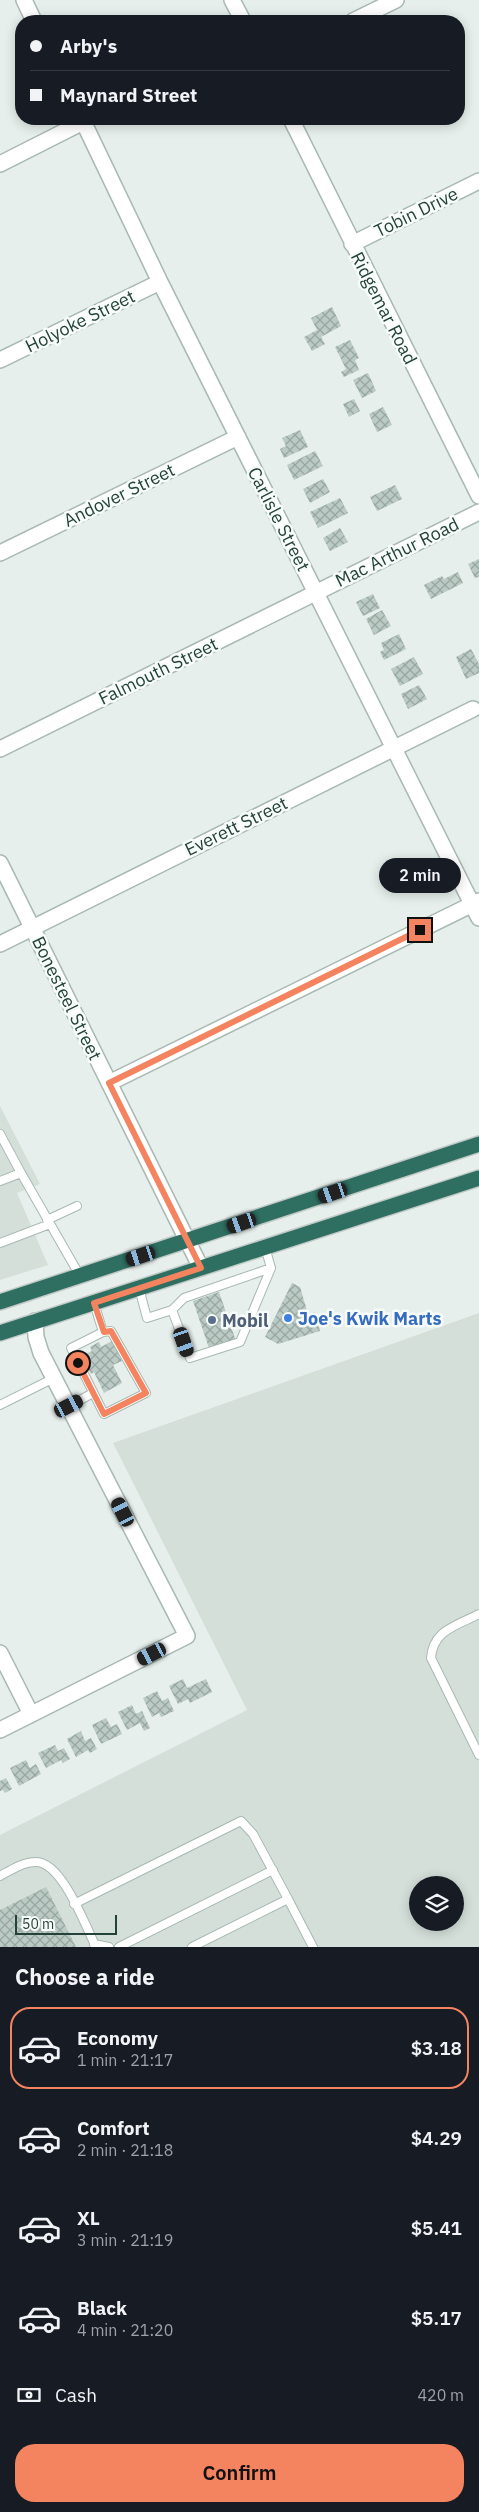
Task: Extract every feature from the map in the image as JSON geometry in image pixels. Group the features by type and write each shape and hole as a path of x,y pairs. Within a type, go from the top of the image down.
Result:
{"highway":[{"path":"0,1302 188,1242 479,1144"},
{"path":"0,1333 478,1180"}],"street":[{"path":"24,0 31,15"},
{"path":"232,0 240,15"},
{"path":"365,15 396,0"},
{"path":"0,164 74,125"},
{"name":"Carlisle Street","path":"85,125 160,282 394,749 476,902 479,918"},
{"name":"Ridgemar Road","path":"294,125 479,496"},
{"name":"Tobin Drive","path":"352,244 479,181"},
{"name":"Holyoke Street","path":"0,360 160,282"},
{"name":"Andover Street","path":"0,553 238,437"},
{"name":"Mac Arthur Road","path":"316,593 479,512"},
{"name":"Falmouth Street","path":"0,749 316,593"},
{"name":"Everett Street","path":"0,944 473,709"},
{"name":"Bonesteel Street","path":"0,863 201,1268"},
{"path":"109,1083 476,902"},
{"path":"0,1730 187,1636 54,1378 39,1346 35,1322"},
{"path":"0,1653 32,1714"}],"lane":[{"path":"0,1134 80,1276"},
{"path":"0,1181 21,1173"},
{"path":"0,1243 48,1222 77,1206"},
{"path":"172,1310 190,1358 240,1342 271,1268 266,1248"},
{"path":"139,1288 147,1318 172,1310 184,1298 271,1268"},
{"path":"94,1303 104,1332"},
{"path":"111,1331 146,1393 104,1414 71,1348 104,1332 111,1331"},
{"path":"0,1405 54,1378"},
{"path":"69,1406 93,1393"},
{"path":"479,1614 437,1636 432,1646 431,1658 479,1755"},
{"path":"74,1904 241,1821 254,1834 313,1947"},
{"path":"0,1876 26,1863 38,1862 51,1867 62,1880 95,1945 109,1947"},
{"path":"119,1947 273,1870"},
{"path":"192,1947 288,1899"}],"shaded area":[{"path":"0,1106 40,1184 17,1193 48,1265 0,1280"},
{"path":"479,1313 479,1947 0,1947 0,1835 247,1710 113,1443"}],"building":[{"path":"332,307 341,326 321,337 325,344 312,351 304,337 317,330 311,318"},
{"path":"350,340 359,358 355,360 359,370 344,377 341,372 346,369 335,347"},
{"path":"368,373 376,391 362,398 353,380"},
{"path":"354,399 360,411 349,417 343,404"},
{"path":"383,407 392,425 377,432 369,414"},
{"path":"300,430 308,447 284,458 280,449 286,446 282,438"},
{"path":"315,451 323,466 294,480 287,465"},
{"path":"323,479 330,492 310,503 303,489"},
{"path":"395,485 402,499 377,511 370,497"},
{"path":"340,498 348,513 318,528 310,512"},
{"path":"340,528 348,542 330,551 323,538"},
{"path":"479,559 479,577 475,578 468,564"},
{"path":"458,572 463,583 431,599 424,585 442,576 444,579"},
{"path":"373,594 380,608 363,616 356,602"},
{"path":"382,610 391,626 374,635 366,619"},
{"path":"399,634 406,649 384,660 380,652 384,650 381,643"},
{"path":"471,649 479,664 479,673 466,679 456,657"},
{"path":"414,657 423,674 400,686 391,669"},
{"path":"419,685 427,699 408,709 401,694"},
{"path":"292,1283 300,1287 308,1314 315,1312 320,1331 278,1344 265,1337"},
{"path":"219,1292 236,1341 210,1351 193,1301"},
{"path":"112,1341 122,1361 113,1365 122,1383 104,1393 94,1372 91,1374 82,1356 92,1351 90,1347 99,1342 101,1347"},
{"path":"183,1679 187,1688 206,1679 212,1692 190,1703 188,1699 178,1704 169,1686"},
{"path":"157,1691 162,1701 168,1698 174,1711 161,1717 159,1713 152,1717 143,1698"},
{"path":"132,1705 136,1714 142,1711 150,1728 144,1731 140,1723 127,1730 118,1712"},
{"path":"106,1718 111,1727 117,1724 122,1734 101,1744 92,1725"},
{"path":"81,1731 85,1741 91,1738 97,1749 90,1753 88,1750 76,1757 67,1739"},
{"path":"55,1745 58,1751 64,1748 70,1759 63,1763 61,1760 46,1768 38,1753"},
{"path":"26,1760 30,1768 36,1764 41,1774 19,1786 10,1768"},
{"path":"6,1778 12,1789 5,1793 3,1790 0,1791 0,1781"},
{"path":"46,1887 76,1947 0,1947 0,1910"}],"place":[{"name":"Joe's Kwik Marts","path":"288,1318"},
{"name":"Mobil","path":"212,1320"}],"route":[{"path":"78,1363 104,1414 146,1393 111,1331 104,1332 94,1303 201,1268 109,1083 420,930"}]}
